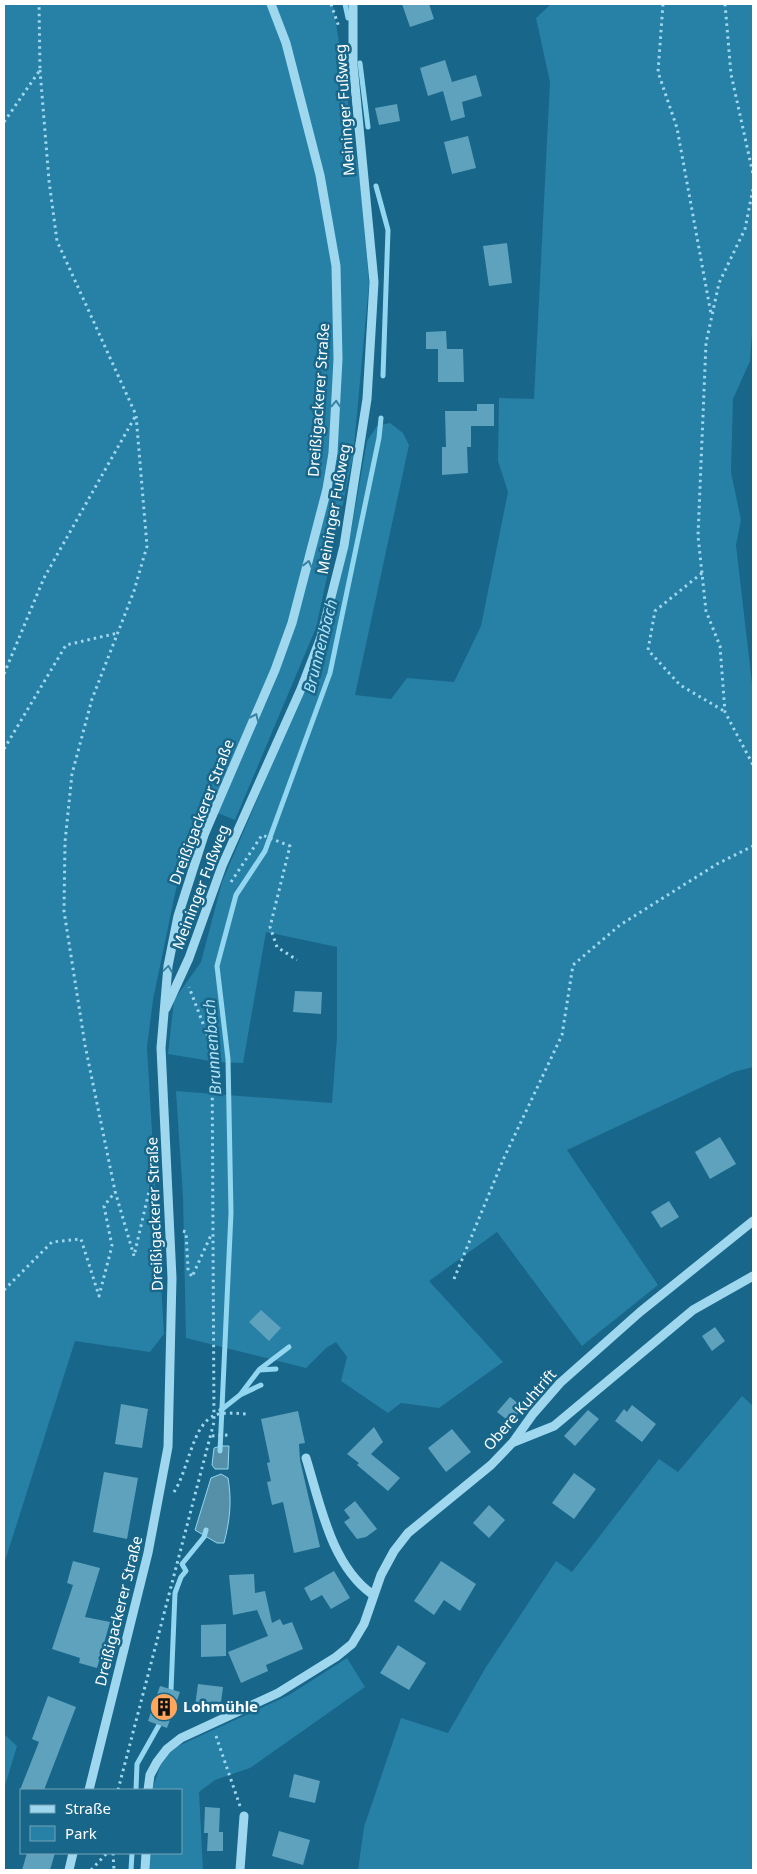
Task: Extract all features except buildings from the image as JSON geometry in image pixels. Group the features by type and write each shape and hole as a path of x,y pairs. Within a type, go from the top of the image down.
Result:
{"street":[{"name":"Dreißigackerer Straße","path":"89,1789 148,1553 168,1447 173,1327 161,1048 162,1017 168,966 178,916 191,872 225,783 275,670 292,623 327,489 333,453 338,359 336,266 320,174 286,43 271,4"},
{"name":"Meininger Fußweg","path":"162,1017 189,958 222,866 321,637 344,546 367,399 374,282 353,65 353,4"},
{"name":"Obere Kuhtrift","path":"148,1789 150,1775 167,1749 181,1738 278,1693 336,1657 352,1644 364,1624 372,1594 394,1550 408,1533 491,1465 514,1442 533,1414 560,1383 640,1312 753,1221"},
{"path":"514,1442 554,1426 693,1310 753,1276"},
{"path":"306,1458 327,1526 354,1577 372,1594"},
{"path":"240,1870 244,1816"},
{"path":"69,1870 73,1854"},
{"path":"145,1870 146,1854"}],"path":[{"path":"39,4 40,70 49,181 57,241 136,415 147,546 134,591 92,698 72,774 65,842 64,911 85,1045 115,1191 134,1256 154,1172"},
{"path":"663,4 658,72 677,128 711,318"},
{"path":"725,4 731,74 753,174"},
{"path":"4,122 40,70"},
{"path":"753,189 745,229 719,283 706,343 698,536 706,611 720,646 725,712 753,765"},
{"path":"4,674 44,578 136,415"},
{"path":"702,573 655,611 648,650 680,685 725,712"},
{"path":"4,749 66,645 118,633"},
{"path":"262,835 290,846 270,927 277,947 297,960"},
{"path":"454,1279 503,1160 562,1035 573,965 620,925 717,864 753,846"},
{"path":"118,1789 212,1436 214,1415 212,1047 194,998"},
{"path":"4,1290 52,1242 82,1239 99,1296 112,1246 104,1206 115,1191"},
{"path":"170,1227 186,1232 188,1269 192,1277 212,1232"},
{"path":"171,1496 188,1461 199,1430 214,1415 230,1413 248,1414"},
{"path":"212,1436 228,1435"},
{"path":"212,1723 244,1816"},
{"path":"92,1870 107,1854"},
{"path":"113,1854 114,1870"}],"green space":[{"path":"4,4 333,4 363,201 369,284 353,457 316,628 235,820 205,808 176,889 153,1000 147,1047 164,1334 150,1352 75,1341 4,1564"},
{"path":"551,4 753,4 753,320 750,361 733,399 731,472 741,520 736,545 753,692 753,1067 734,1072 567,1150 658,1285 582,1346 497,1232 429,1281 503,1362 439,1408 401,1403 388,1413 341,1381 347,1357 336,1342 326,1348 306,1368 186,1338 183,1197 176,1091 332,1103 337,1037 337,947 266,932 243,1063 217,1062 168,1054 174,1000 201,962 222,882 326,638 348,548 367,441 377,426 390,423 403,433 409,445 355,695 391,699 407,678 454,682 481,626 508,492 498,461 499,398 534,399 550,82 536,18"},
{"path":"742,1396 753,1406 753,1870 358,1870 364,1827 401,1718 448,1733 486,1667 556,1561 572,1572 659,1459 678,1472"},
{"path":"347,1658 365,1687 250,1768 215,1780 199,1792 203,1870 150,1870 150,1854 182,1854 182,1789 152,1789 161,1764 174,1748 289,1695"},
{"path":"4,1734 17,1746 4,1789"}],"shaded area":[{"path":"229,1446 228,1469 215,1469 212,1465 214,1448"},
{"path":"221,1474 228,1478 230,1510 224,1543 217,1543 195,1530 211,1478"}],"waterway":[{"name":"Brunnenbach","path":"345,4 348,18"},
{"name":"Brunnenbach","path":"360,63 368,127"},
{"name":"Brunnenbach","path":"376,186 388,230 383,376"},
{"name":"Brunnenbach","path":"220,1451 231,1213 228,1059 217,966 236,895 265,851 330,673 379,438 381,418"},
{"path":"260,1369 289,1347"},
{"path":"240,1395 259,1370 276,1369"},
{"path":"221,1410 240,1395 261,1385"},
{"name":"Brunnenbach","path":"171,1690 175,1593 181,1577 186,1571 182,1564 204,1537 206,1530"},
{"name":"Brunnenbach","path":"136,1789 137,1764 159,1725"},
{"name":"Brunnenbach","path":"131,1870 132,1854"}],"place":[{"name":"Lohmühle","path":"164,1707"}]}
